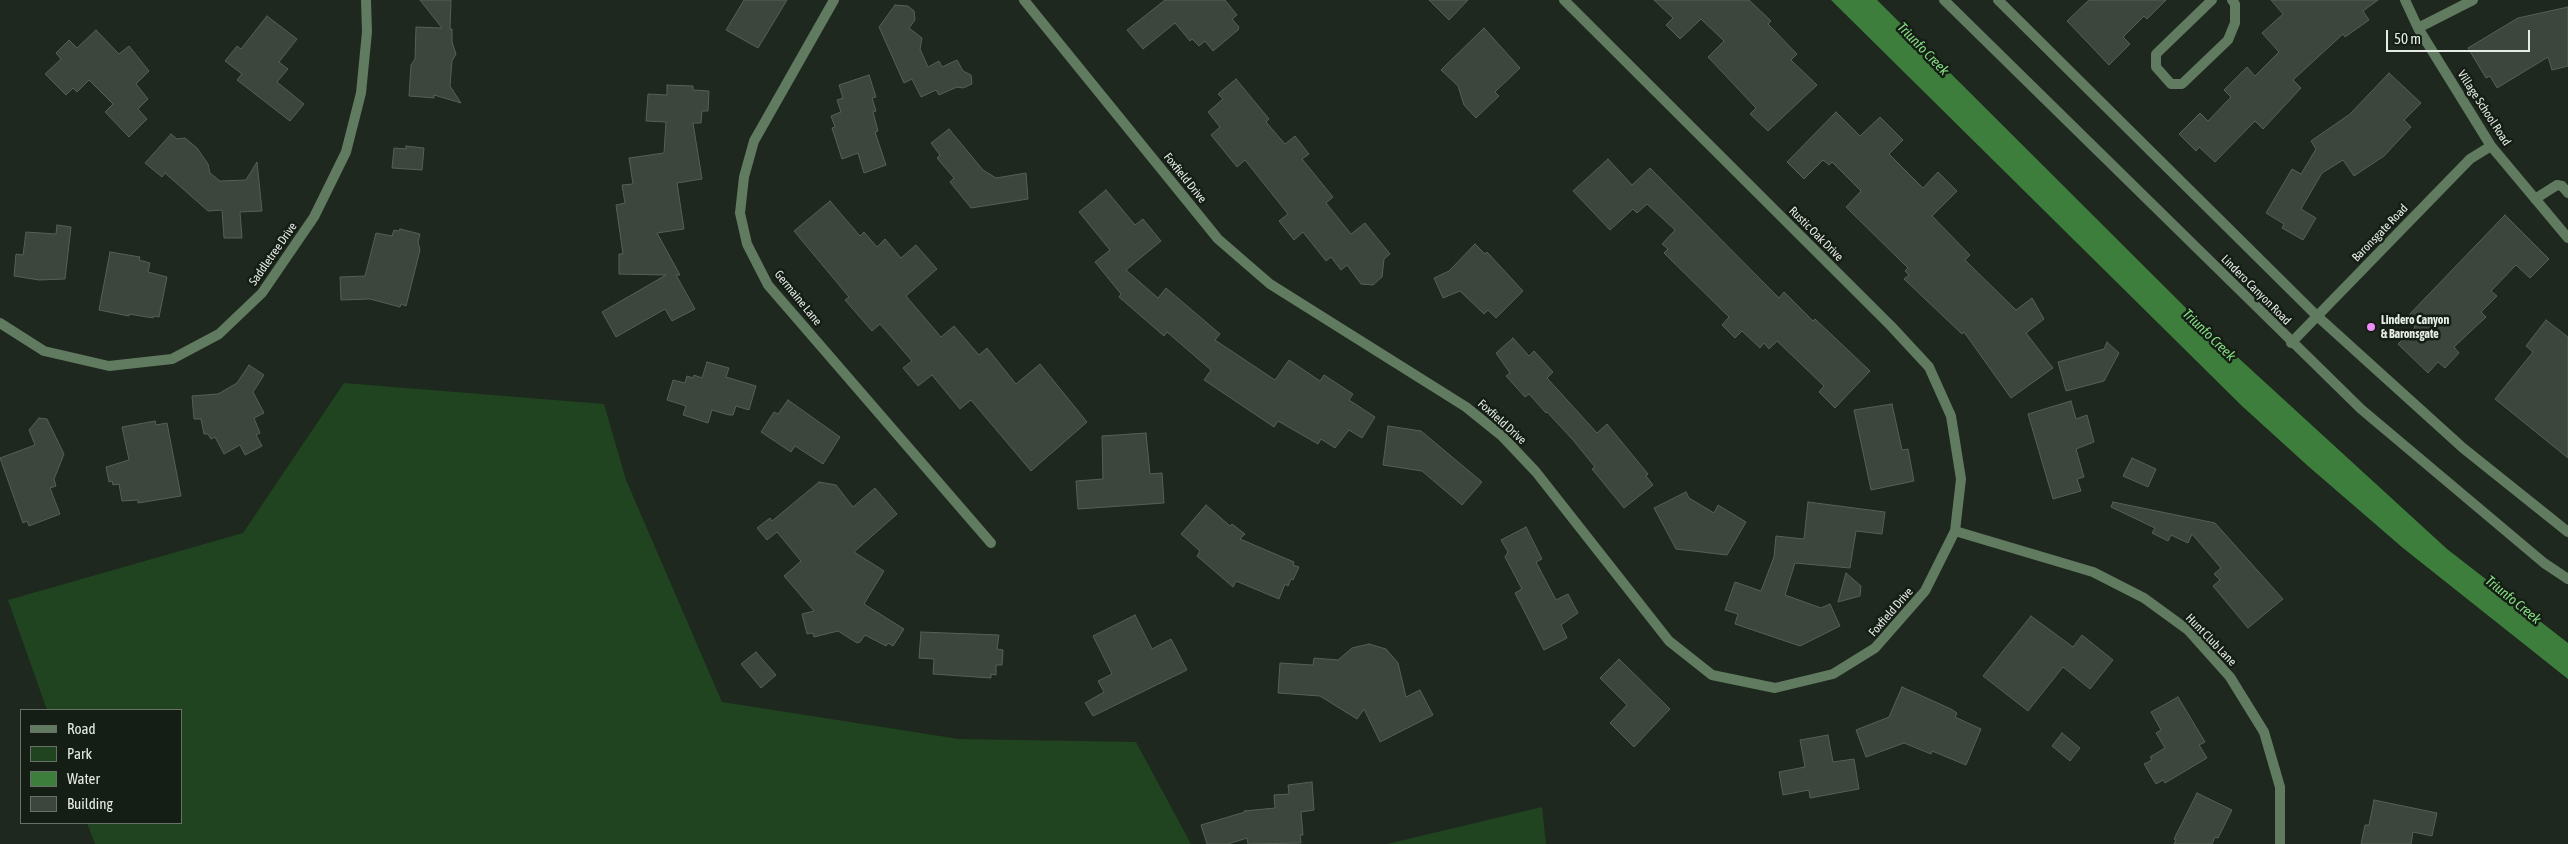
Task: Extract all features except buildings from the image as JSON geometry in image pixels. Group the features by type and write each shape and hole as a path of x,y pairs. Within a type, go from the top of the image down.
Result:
{"street":[{"name":"Saddletree Drive","path":"0,323 44,351 109,366 172,358 219,334 260,296 314,216 346,152 361,93 367,32 366,0"},
{"name":"Germaine Lane","path":"834,0 754,142 744,177 740,212 747,244 768,285 991,543"},
{"name":"Foxfield Drive","path":"1024,0 1218,239 1270,284 1466,407 1502,436 1536,472 1669,640 1712,675 1775,688 1833,674 1875,648 1925,591 1955,531"},
{"name":"Rustic Oak Drive","path":"1564,0 1891,326 1929,367 1950,416 1961,478 1955,531"},
{"name":"Lindero Canyon Road","path":"1944,0 2291,343 2361,409 2544,563 2568,579"},
{"name":"Lindero Canyon Road","path":"1998,0 2316,316 2463,448 2568,532"},
{"path":"2212,0 2156,54 2156,67 2171,84 2182,84 2228,40 2235,23 2235,4 2232,0"},
{"name":"Village School Road","path":"2405,0 2418,28 2491,146 2568,238"},
{"path":"2418,28 2473,0"},
{"name":"Baronsgate Road","path":"2291,343 2470,159 2491,146"},
{"path":"2535,199 2556,185 2562,186 2568,193"},
{"name":"Hunt Club Lane","path":"1955,531 2093,572 2144,598 2188,630 2230,677 2264,732 2280,787 2280,844"}],"green space":[{"path":"344,383 604,404 626,480 722,702 959,739 1136,742 1191,844 95,844 87,824 182,824 182,709 47,709 8,600 243,533"},
{"path":"1542,807 1546,844 1387,844"}],"water":[{"name":"Triunfo Creek","path":"1831,0 1877,0 2210,332 2447,549 2568,643 2568,679 2403,548 2242,406"}],"place":[{"name":"Lindero Canyon & Baronsgate","path":"2371,327"}]}
